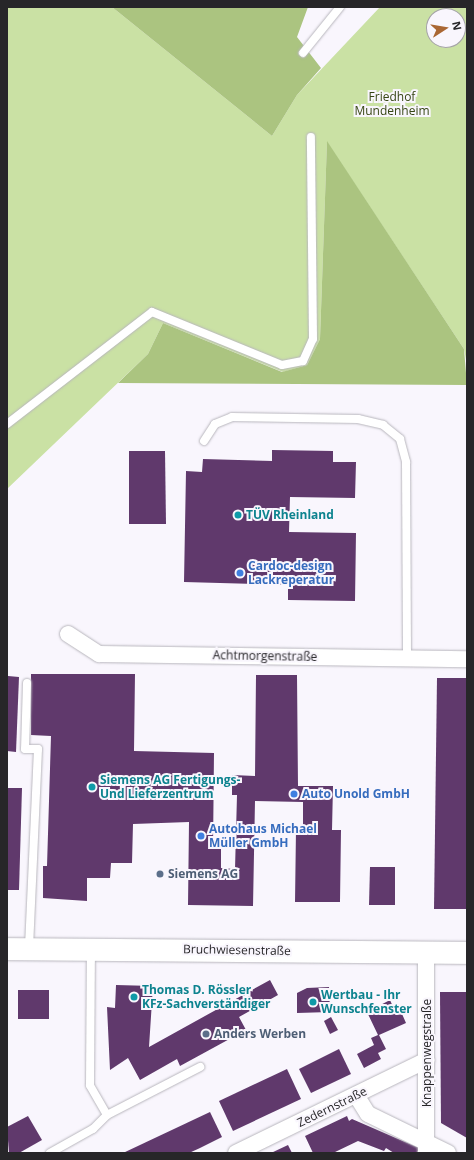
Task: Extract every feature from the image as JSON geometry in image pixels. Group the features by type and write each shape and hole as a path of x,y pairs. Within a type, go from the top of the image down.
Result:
{"main road":[{"name":"Bruchwiesenstraße","path":"7,949 91,948 467,953"}],"street":[{"name":"Achtmorgenstraße","path":"68,634 99,654 467,659"},
{"name":"Knappenwegstraße","path":"426,953 426,1147"},
{"name":"Zedernstraße","path":"236,1153 427,1060"},
{"path":"356,1095 368,1114 426,1147 448,1153"}],"lane":[{"path":"326,7 330,15"},
{"path":"302,53 330,15 340,7"},
{"path":"7,424 152,312 282,365 304,361 314,339 311,137"},
{"path":"204,441 216,424 232,417 358,419 383,425 400,439 406,462 407,658"},
{"path":"27,683 25,749 38,749 29,949"},
{"path":"91,948 90,1085 107,1115"},
{"path":"50,1153 93,1129 107,1115 200,1067"}],"green space":[{"name":"Friedhof Mundenheim","path":"7,7 112,7 272,136 297,95 380,7 467,7 467,365 464,349 327,142 320,339 307,365 283,372 163,323 148,354 7,489"},
{"path":"112,7 308,7 297,37 321,68 297,95 272,136"},
{"path":"327,141 464,349 467,385 118,383 148,354 163,323 282,372 307,365 320,339"}],"building":[{"name":"TÜV Rheinland","path":"272,450 333,451 333,462 356,462 355,498 290,497 289,532 356,533 355,601 288,600 288,585 184,582 186,471 202,472 203,459 272,461"},
{"path":"129,451 165,451 166,524 129,524"},
{"path":"31,674 135,674 134,751 214,753 213,849 221,849 221,868 235,869 237,795 232,795 232,775 255,776 256,675 297,675 298,786 333,786 332,830 341,830 340,902 295,902 296,829 303,829 303,802 255,801 253,906 188,905 189,822 133,824 132,863 111,863 110,878 87,878 87,901 43,898 43,866 47,866 51,736 31,735"},
{"path":"8,676 19,677 16,752 7,751"},
{"path":"437,678 467,678 467,909 434,909"},
{"path":"7,788 22,788 19,890 7,890"},
{"path":"370,867 395,867 395,905 369,905"},
{"path":"270,980 278,995 239,1017 246,1030 180,1066 177,1059 140,1080 128,1058 110,1070 107,1007 115,1008 116,985 153,986 149,1047"},
{"name":"Wertbau - Ihr Wunschfenster","path":"329,987 330,1012 297,1013 297,993 307,988"},
{"path":"18,990 49,990 49,1019 18,1019"},
{"path":"440,992 467,992 467,1138 441,1123"},
{"path":"390,1000 394,1009 399,1007 406,1023 379,1035 386,1049 378,1053 381,1059 364,1068 357,1054 374,1045 371,1038 378,1035 367,1012"},
{"path":"331,1017 338,1030 330,1034 324,1021"},
{"path":"339,1049 351,1074 311,1093 299,1069"},
{"path":"287,1069 301,1099 233,1131 219,1101"},
{"path":"210,1112 222,1137 200,1148 189,1153 123,1153"},
{"path":"28,1116 42,1140 19,1153 9,1153 7,1127"},
{"path":"347,1116 349,1121 352,1119 419,1148 417,1153 394,1153 386,1148 384,1151 358,1141 333,1153 313,1153 305,1136"},
{"path":"288,1145 292,1153 271,1153"}],"place":[{"name":"TÜV Rheinland","path":"238,515"},
{"name":"Cardoc-design Lackreperatur","path":"240,573"},
{"name":"Siemens AG Fertigungs- Und Lieferzentrum","path":"92,787"},
{"name":"Auto Unold GmbH","path":"294,794"},
{"name":"Autohaus Michael Müller GmbH","path":"201,836"},
{"name":"Siemens AG","path":"160,874"},
{"name":"Thomas D. Rössler KFz-Sachverständiger","path":"134,997"},
{"name":"Wertbau - Ihr Wunschfenster","path":"313,1002"},
{"name":"Anders Werben","path":"206,1034"}]}
